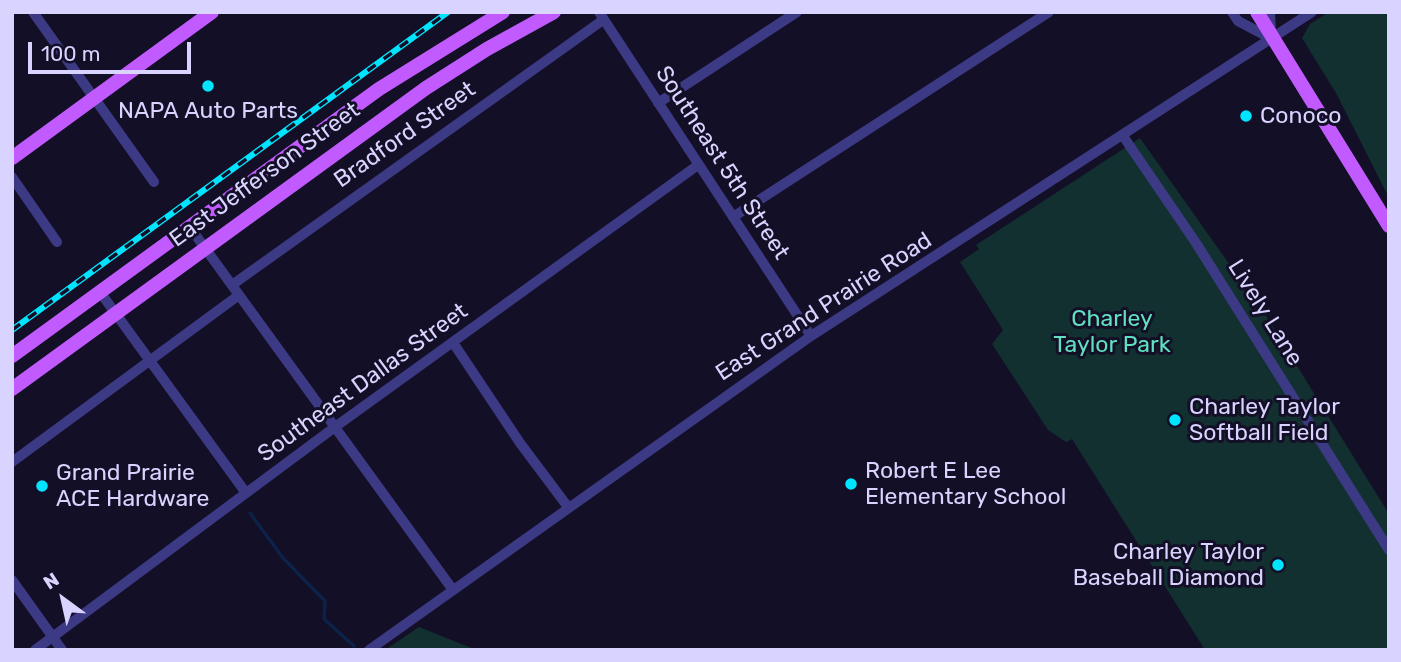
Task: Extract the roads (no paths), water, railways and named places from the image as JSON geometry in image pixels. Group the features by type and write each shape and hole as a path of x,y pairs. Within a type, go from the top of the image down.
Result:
{"main road":[{"path":"12,158 212,12"},
{"name":"East Jefferson Street","path":"12,356 320,131 397,78 503,12"},
{"name":"East Jefferson Street","path":"12,390 408,100 487,49 554,12"},
{"path":"1257,12 1389,226"},
{"path":"397,78 408,100"},
{"path":"320,131 335,152"},
{"path":"249,183 264,204"}],"street":[{"path":"33,12 154,182"},
{"path":"658,103 797,12"},
{"path":"733,217 1049,12"},
{"path":"1232,12 1238,20 1272,39"},
{"path":"1270,12 1272,39"},
{"name":"East Grand Prairie Road","path":"369,650 811,336 1312,12"},
{"name":"Southeast 5th Street","path":"601,16 811,336"},
{"name":"Bradford Street","path":"232,285 601,16"},
{"name":"Lively Lane","path":"1123,136 1196,243 1389,550"},
{"name":"Southeast Dallas Street","path":"35,650 335,427 454,344 698,165"},
{"path":"12,177 57,242"},
{"path":"189,226 453,590"},
{"path":"100,292 246,493"},
{"path":"12,461 239,295"},
{"path":"454,344 520,443 568,507"},
{"path":"12,580 62,650"}],"waterway":[{"path":"250,513 283,558 325,601 324,619 354,646"}],"railway":[{"path":"12,330 448,12"}],"place":[{"name":"NAPA Auto Parts","path":"208,86"},
{"name":"Conoco","path":"1246,116"},
{"name":"Charley Taylor Softball Field","path":"1175,420"},
{"name":"Robert E Lee Elementary School","path":"851,484"},
{"name":"Grand Prairie ACE Hardware","path":"42,486"},
{"name":"Charley Taylor Baseball Diamond","path":"1278,565"}],"park label":[{"name":"Charley Taylor Park","path":"1112,332"}]}
